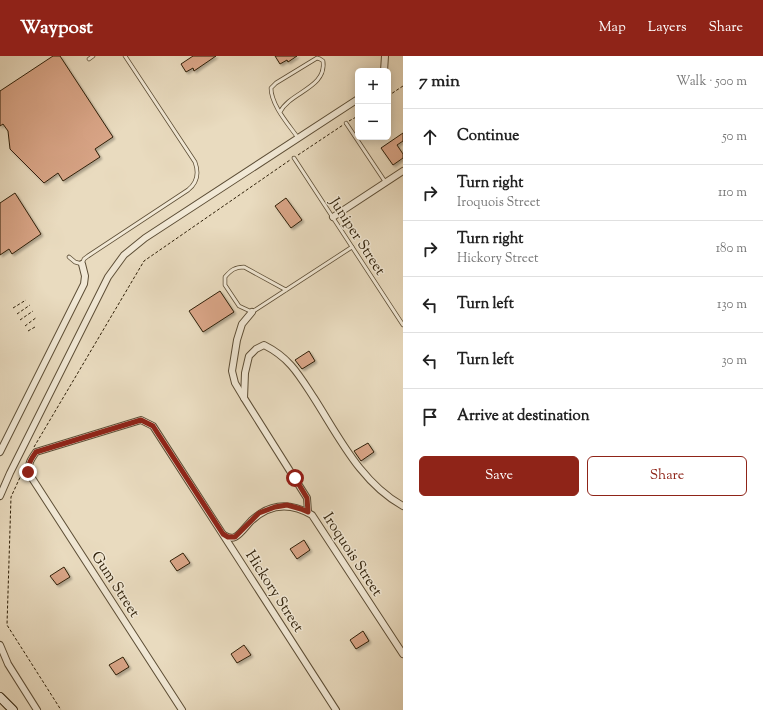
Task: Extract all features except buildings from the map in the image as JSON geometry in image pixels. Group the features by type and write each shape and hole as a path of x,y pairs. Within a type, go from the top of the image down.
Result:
{"main road":[{"path":"0,697 13,710"}],"street":[{"path":"384,68 385,56"},
{"path":"0,496 108,277 120,260 134,246 145,238 355,101"},
{"path":"333,217 403,171"},
{"path":"0,452 84,284 85,276 82,264"},
{"path":"252,312 242,324 237,340 232,371 235,383 307,498 308,512"},
{"path":"244,398 245,373 249,356 256,349 264,346 275,351 294,367 354,461 367,477 382,491 403,506"},
{"name":"Hickory Street","path":"26,471 31,458 36,452 141,420 153,426 336,710"},
{"name":"Gum Street","path":"26,471 182,710"},
{"name":"Iroquois Street","path":"223,534 228,537 235,537 259,513 275,507 287,505 308,512 312,515 403,654"},
{"path":"0,645 8,664 37,710"}],"lane":[{"path":"89,59 93,56"},
{"path":"69,257 75,262 82,264 84,259 88,256 188,190 193,185 196,178 197,170 195,162 125,56"},
{"path":"280,112 283,106 308,88 320,77 323,72 323,61 316,58 276,83 271,88 271,94 280,112 298,138"},
{"path":"346,123 386,183"},
{"name":"Juniper Street","path":"294,158 403,326"},
{"path":"286,290 244,267 237,267 230,271 225,277 225,285 239,306 252,312 286,290 352,247"}],"path":[{"path":"391,94 403,86"},
{"path":"34,448 144,261 355,118"},
{"path":"14,308 26,300"},
{"path":"17,314 30,305"},
{"path":"20,320 33,312"},
{"path":"25,326 37,317"},
{"path":"28,331 35,327"},
{"path":"26,471 11,497 6,625 61,710"}],"route":[{"path":"28,472 28,466 31,458 36,452 141,420 153,426 223,534 228,537 235,537 259,513 275,507 287,505 308,512 307,498 295,478"}]}
